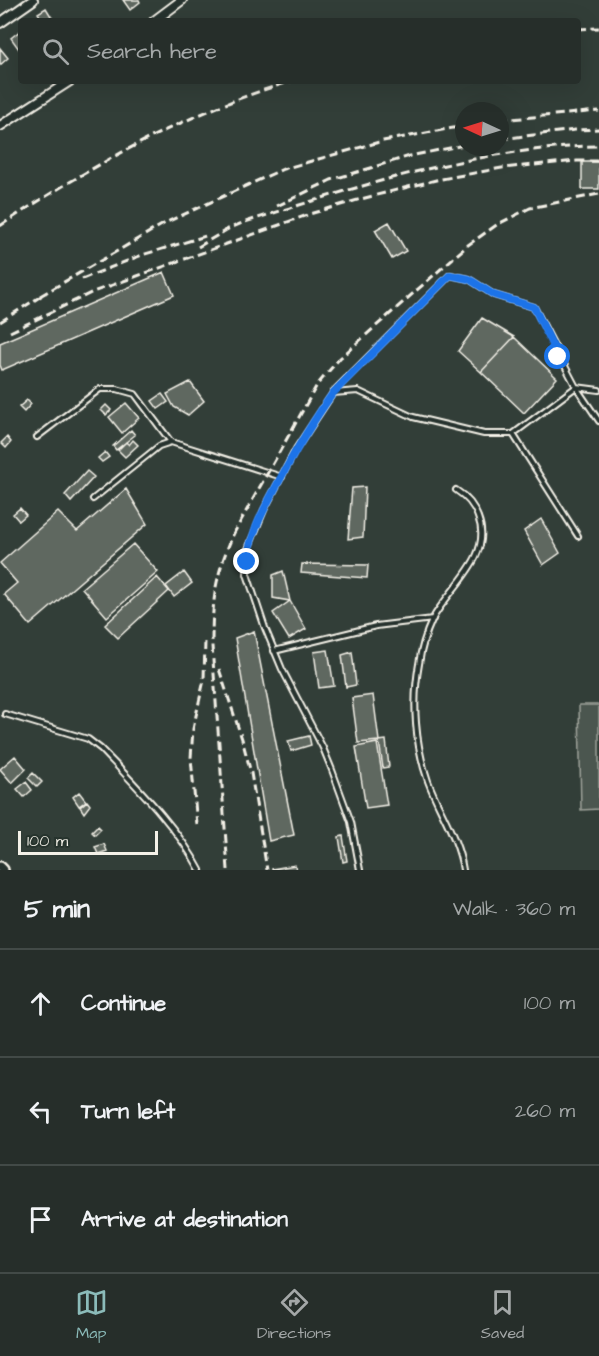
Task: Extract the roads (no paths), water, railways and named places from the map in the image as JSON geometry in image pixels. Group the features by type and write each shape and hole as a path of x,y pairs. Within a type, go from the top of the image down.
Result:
{"street":[{"path":"0,23 33,0"},
{"path":"158,18 180,1"},
{"path":"0,126 64,84"}],"lane":[{"path":"360,870 351,822 332,770 274,651 249,583 247,562 253,537 296,449 333,393 450,275 469,279 494,295 534,307 576,387 599,421"},
{"path":"333,393 358,391 413,417 484,434 513,434 576,387 599,390"},
{"path":"37,437 100,389 117,389 135,394 171,442 282,477"},
{"path":"513,434 578,536"},
{"path":"93,499 159,446 171,442"},
{"path":"456,490 466,496 476,510 482,527 483,539 473,562 433,619 419,664 415,699 417,732 428,779 458,846 463,870"},
{"path":"274,651 376,626 433,619"},
{"path":"5,714 87,739 101,749 166,822 193,856 200,870"}],"railway":[{"path":"581,29 599,28"},
{"path":"0,226 141,142 216,108 283,84"},
{"path":"509,119 599,111"},
{"path":"40,296 167,222 283,169 383,141 455,128"},
{"path":"509,138 599,129"},
{"path":"198,247 242,223 418,171 508,153 599,146"},
{"path":"277,206 331,180 410,156 455,147"},
{"path":"10,332 93,292 310,214 361,199 436,180 502,168 599,161"},
{"path":"228,870 212,630 216,588 234,533 317,385 340,358 468,245 498,224 530,208 599,194"},
{"path":"82,279 142,255 209,235"},
{"path":"0,322 46,293"},
{"path":"197,825 191,758 193,729 204,680 205,641"},
{"path":"219,669 251,773 267,870"}]}
